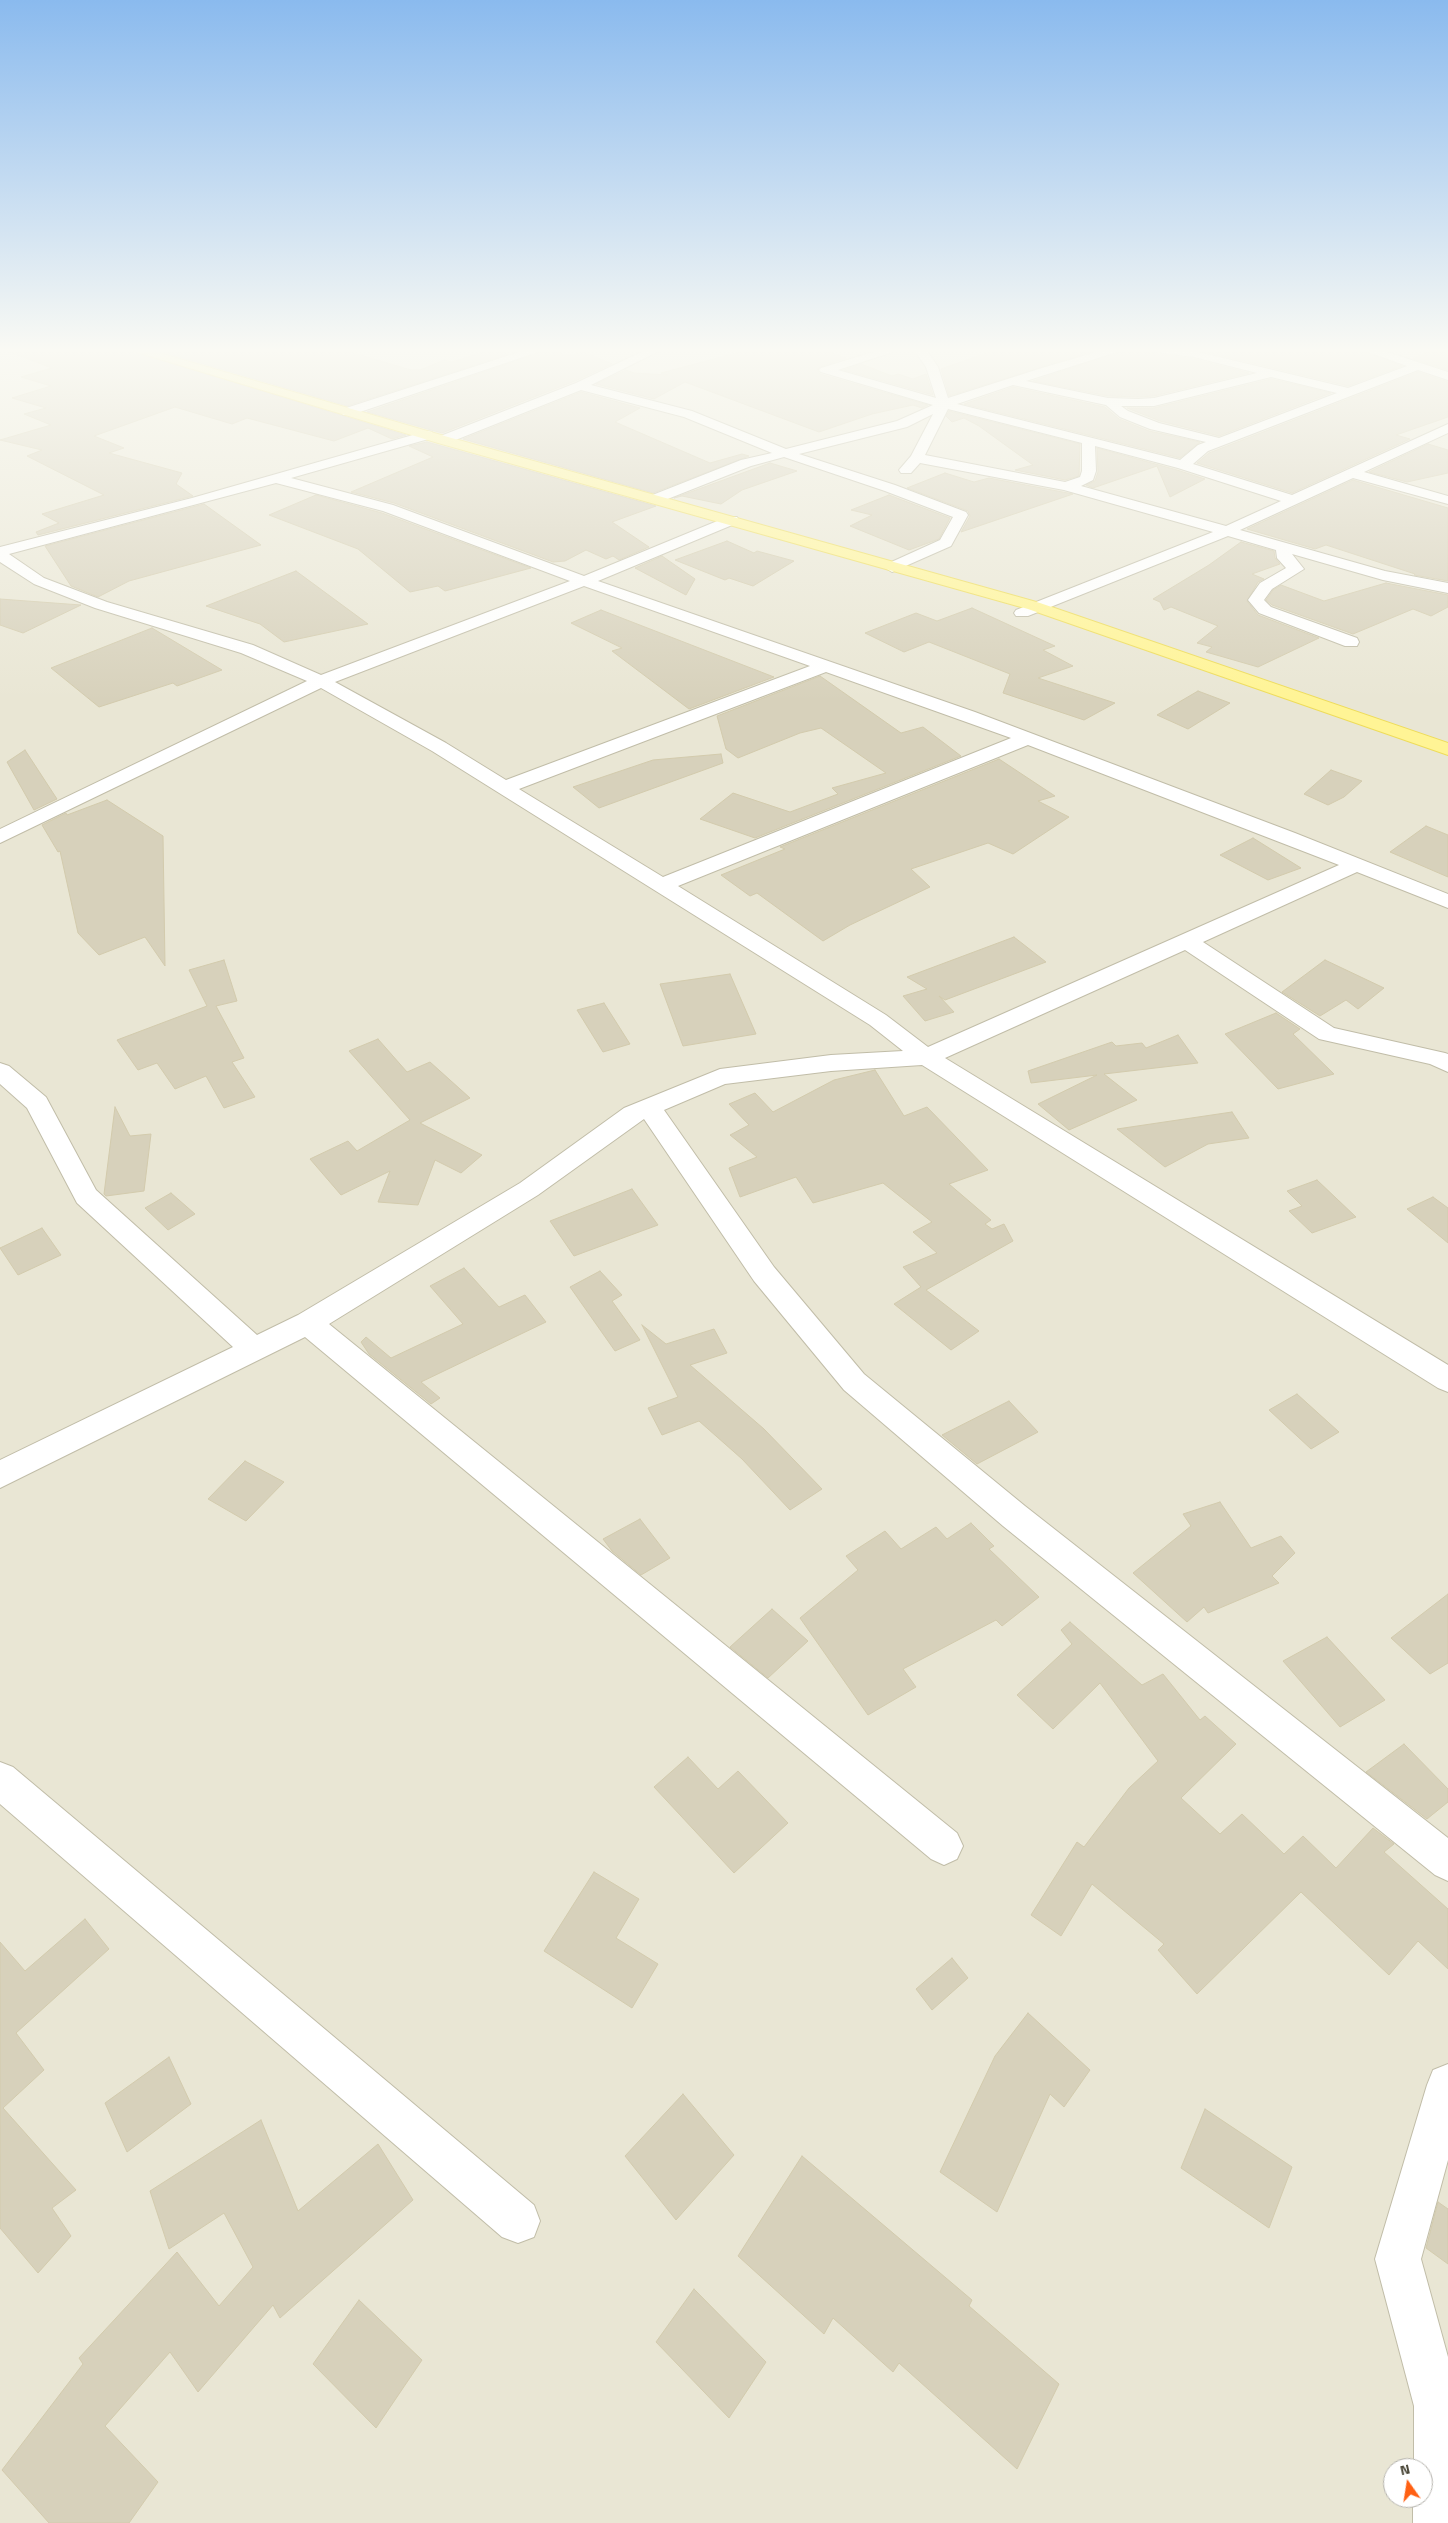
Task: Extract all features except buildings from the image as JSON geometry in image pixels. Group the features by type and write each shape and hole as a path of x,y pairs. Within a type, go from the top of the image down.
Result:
{"main road":[{"path":"535,466 732,520 960,587 1448,749"},
{"path":"1028,610 1448,763"}],"street":[{"path":"0,553 318,466"},
{"path":"655,499 741,466"},
{"path":"823,466 890,488 961,515 946,543 892,567"},
{"path":"890,488 910,466"},
{"path":"958,466 1066,486 1383,575 1448,588"},
{"path":"1066,486 1086,480 1089,466"},
{"path":"1185,466 1293,500"},
{"path":"1028,610 1225,532 1367,466"},
{"path":"1351,473 1448,500"},
{"path":"275,478 388,508 1028,738 1448,902"},
{"path":"0,837 322,681 584,580 732,520"},
{"path":"1283,548 1285,558 1296,569 1266,586 1256,600 1265,610 1351,642"},
{"path":"0,553 38,581 101,605 247,649 322,681 439,747 878,1020 926,1057 1448,1380"},
{"path":"503,788 826,666"},
{"path":"660,886 1028,738"},
{"path":"0,1475 308,1323 529,1189 633,1114 720,1078 831,1064 926,1057 1357,865"},
{"path":"1187,941 1327,1034 1437,1058 1448,1064"},
{"path":"0,1071 37,1103 86,1196 255,1350"},
{"path":"649,1107 764,1274 854,1382 1014,1516 1448,1862"},
{"path":"308,1323 944,1846"},
{"path":"0,1780 518,2221"},
{"path":"1438,2523 1438,2406 1398,2259 1448,2085"}],"shaded area":[{"path":"0,466 1448,466 1448,2523 0,2523"}]}
